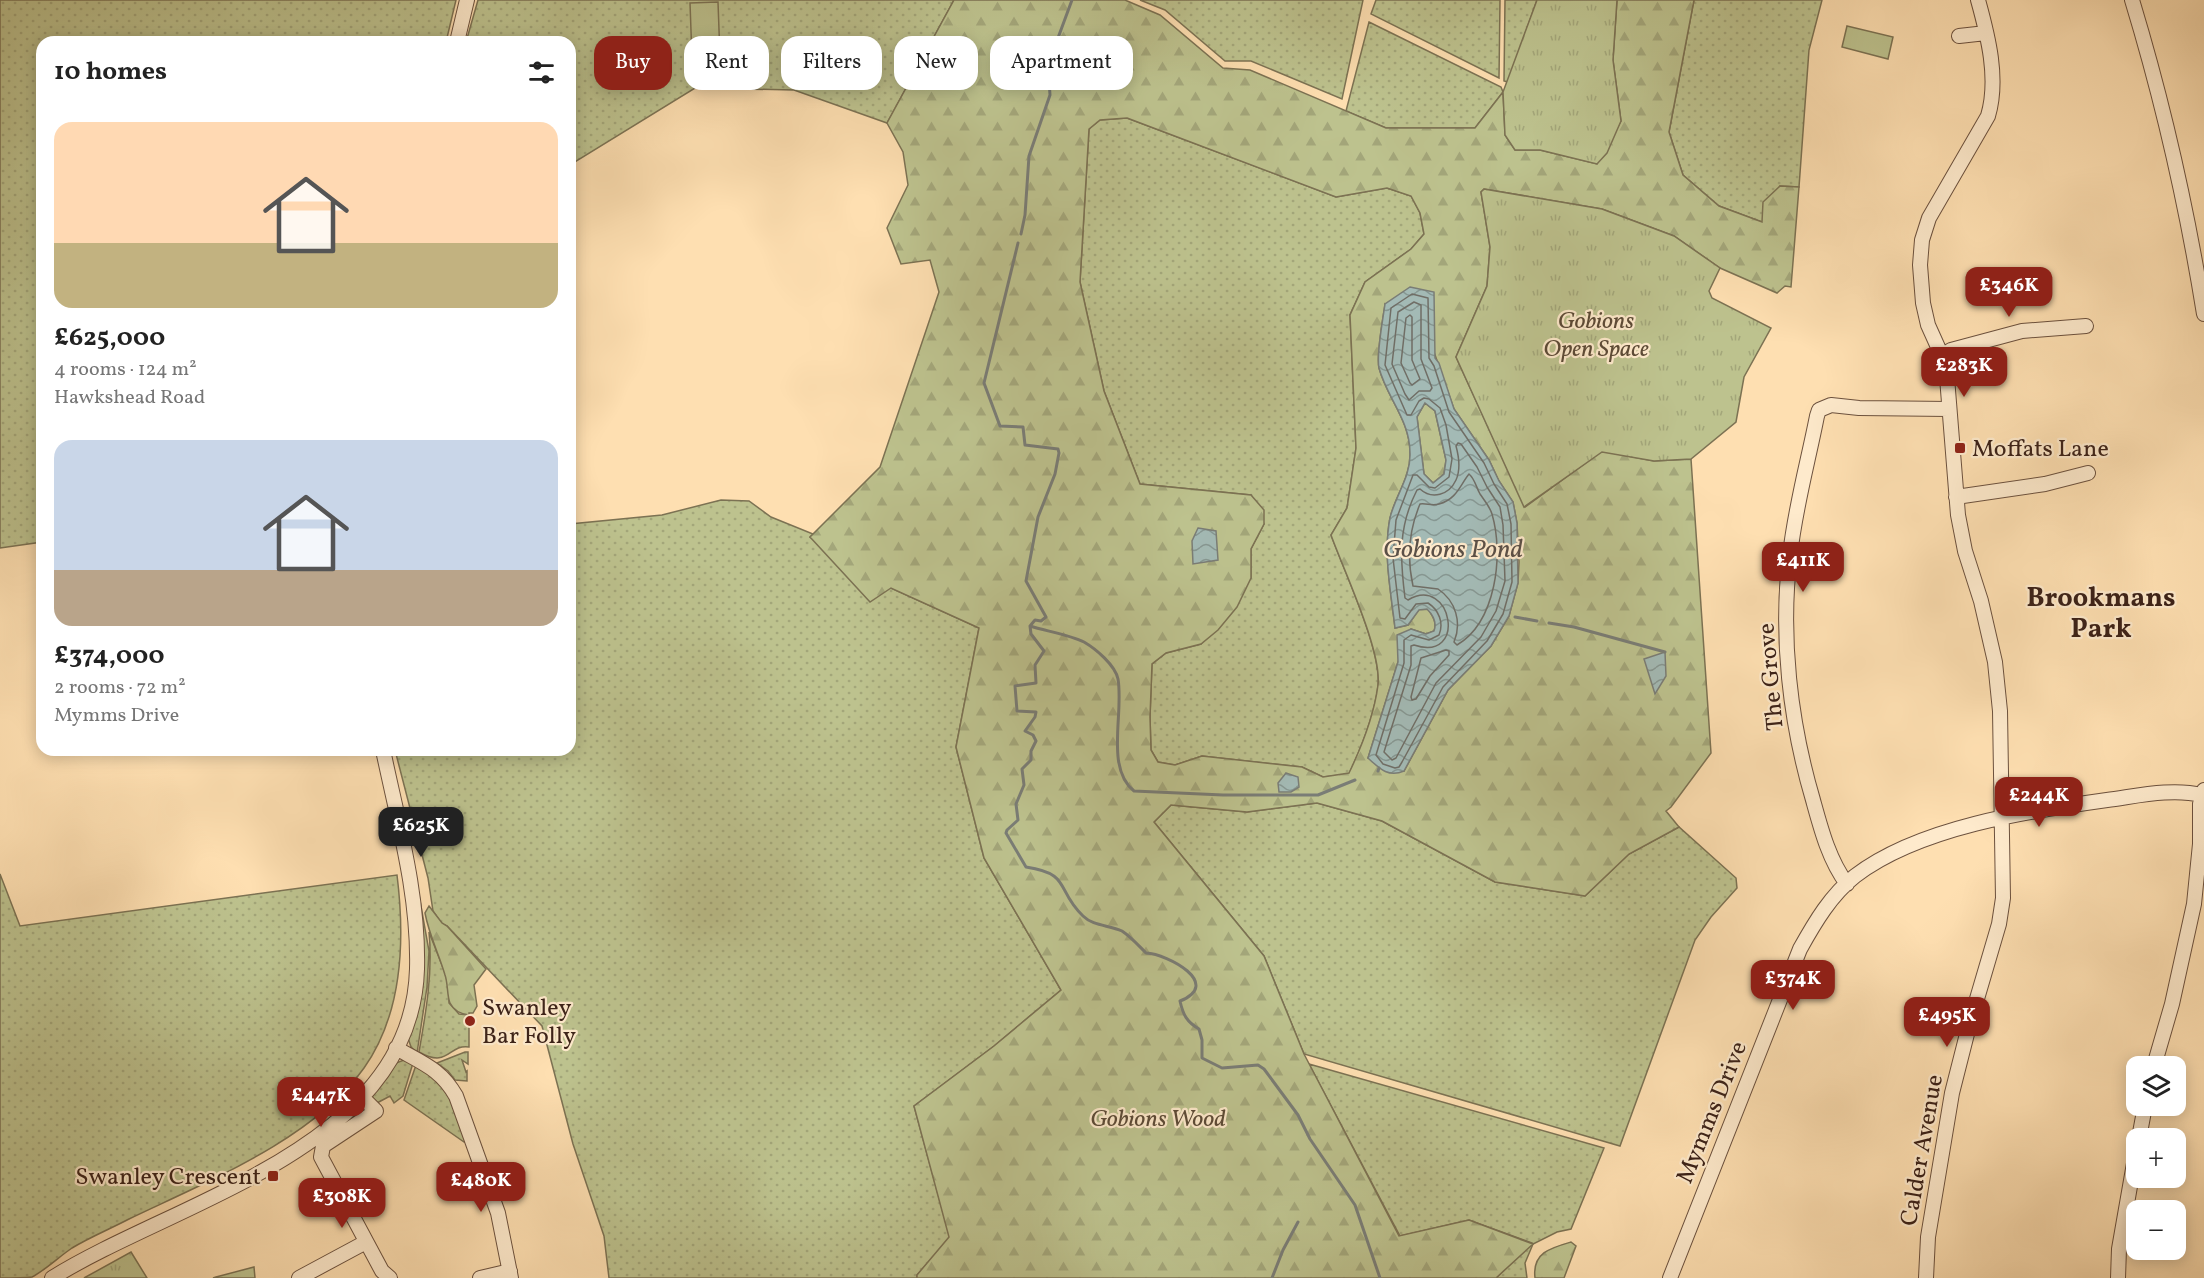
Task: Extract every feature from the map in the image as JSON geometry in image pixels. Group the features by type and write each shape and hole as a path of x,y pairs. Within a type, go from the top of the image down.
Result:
{"street":[{"path":"458,36 467,0"},
{"path":"1978,0 1986,33 1993,86 1992,104 1988,116 1935,206 1922,240 1920,266 1923,303 1928,325 1946,364 1956,497 1965,551 1995,662 2000,711 2001,820"},
{"path":"2132,0 2178,178 2204,314"},
{"path":"1959,36 1986,33"},
{"path":"1943,355 1951,350 2022,331 2086,326"},
{"name":"The Grove","path":"1847,884 1833,861 1800,752 1788,653 1786,609 1790,553 1817,416 1819,410 1831,405 1859,408 1948,409"},
{"path":"1956,497 2045,484 2088,473"},
{"path":"52,1278 90,1256 279,1162 311,1142 339,1121 363,1098 385,1068 406,1025 417,972 417,936 412,891 384,756"},
{"name":"Mymms Drive","path":"1670,1278 1800,949 1824,909 1847,884 1880,860 1913,844 1945,833 2079,804 2172,792 2203,792"},
{"path":"2157,1056 2172,1004 2194,903 2200,844 2200,804 2203,792"},
{"name":"Calder Avenue","path":"1926,1278 1928,1237 1952,1093 2002,912 2001,820"},
{"path":"396,1048 433,1068 447,1080 456,1096 498,1213 511,1275 480,1278"},
{"path":"363,1098 375,1111"},
{"path":"387,1102 323,1146 321,1156 382,1271 390,1278"},
{"path":"2118,1278 2119,1249 2130,1188"},
{"path":"299,1278 366,1242"}],"green space":[{"path":"0,0 456,0 447,36 36,36 36,543 0,548"},
{"path":"478,0 954,0 934,36 894,36 894,90 905,90 887,123 794,90 882,90 882,36 781,36 781,90 769,89 769,36 684,36 684,90 692,90 576,161 576,36 468,36"},
{"name":"Gobions Wood","path":"954,0 1125,0 1160,15 1223,68 1250,70 1386,128 1475,128 1503,92 1505,135 1515,150 1540,150 1597,164 1621,121 1613,60 1617,0 1694,0 1669,132 1683,175 1719,206 1762,222 1763,202 1780,186 1799,187 1791,287 1785,286 1777,293 1720,268 1674,236 1602,209 1484,189 1481,192 1490,247 1487,286 1456,357 1525,507 1602,451 1654,461 1691,459 1711,753 1666,811 1679,827 1629,854 1585,896 1495,882 1382,821 1317,803 1247,812 1171,805 1154,822 1264,956 1304,1054 1399,1236 1469,1220 1533,1244 1496,1278 917,1278 917,1275 949,1237 914,1106 994,1046 1061,990 984,858 956,747 979,628 891,588 870,602 810,537 880,467 939,292 930,260 901,264 887,228 908,185 903,152 887,123 905,90 978,90 978,36 934,36","holes":["1127,118 1336,197 1387,188 1411,196 1420,213 1424,234 1411,249 1365,282 1350,315 1356,448 1347,508 1331,535 1368,632 1378,670 1374,708 1367,731 1349,773 1323,777 1302,767 1202,756 1175,765 1158,762 1151,750 1152,664 1166,653 1201,644 1218,630 1237,607 1251,578 1251,549 1264,524 1264,510 1251,495 1140,484 1104,391 1080,282 1089,129 1100,120","1385,304 1434,352 1454,409 1489,460 1513,502 1517,523 1518,583 1509,616 1491,646 1448,690 1404,771 1368,758 1398,662 1411,629 1426,634 1434,631 1435,625 1428,609 1419,609 1408,625 1395,628 1388,573 1388,532 1392,510 1408,470 1410,453 1406,430 1379,368 1379,346"]},
{"path":"1140,0 1363,0 1342,99 1251,61 1225,61 1165,10"},
{"path":"1376,0 1500,0 1499,78 1371,14"},
{"path":"1505,0 1537,0 1508,82 1504,81"},
{"path":"1537,0 1617,0 1613,60 1621,121 1607,153 1597,164 1540,150 1515,150 1505,135 1503,92"},
{"path":"1694,0 1822,0 1809,50 1799,187 1780,186 1762,222 1719,206 1683,175 1669,132"},
{"path":"718,2 719,36 691,36 690,3"},
{"path":"1369,22 1501,87 1503,92 1475,128 1386,128 1346,111"},
{"path":"1847,26 1893,37 1888,59 1842,47"},
{"path":"1127,118 1336,197 1387,188 1411,196 1420,213 1424,234 1411,249 1365,282 1350,315 1356,448 1347,508 1331,535 1368,632 1378,671 1378,686 1367,731 1349,774 1323,777 1302,767 1202,756 1175,765 1158,762 1151,750 1152,664 1166,653 1201,644 1251,578 1251,549 1264,524 1251,495 1140,484 1104,391 1080,282 1089,129 1100,120"},
{"name":"Gobions Open Space","path":"1484,189 1602,209 1674,236 1720,268 1709,291 1712,298 1771,328 1744,377 1736,422 1691,459 1654,461 1602,452 1524,507 1456,357 1487,286 1490,247 1481,192"},
{"path":"1425,403 1435,411 1446,460 1444,474 1433,483 1424,474 1417,417"},
{"path":"721,500 749,501 771,517 813,534 810,537 891,588 979,628 956,747 984,858 1061,990 994,1046 914,1106 950,1238 917,1275 917,1278 609,1278 604,1236 573,1144 542,1026 447,926 442,924 433,911 428,878 397,756 576,756 576,523 662,515"},
{"path":"1317,803 1382,821 1495,882 1585,896 1629,854 1679,827 1736,878 1737,888 1711,917 1695,940 1620,1146 1304,1054 1264,956 1154,822 1171,805 1247,812"},
{"path":"0,874 20,926 397,875 401,924 400,950 394,1000 387,1024 364,1068 343,1093 288,1137 224,1174 79,1244 32,1277 0,1278"},
{"path":"419,895 429,951 427,987 417,1053 411,1047 408,1038"},
{"path":"429,906 486,969 474,985 477,1006 469,1015 458,1012 450,1003 446,978 425,913"},
{"path":"429,932 445,973 449,988 449,1003 459,1014 469,1015 469,1047 462,1047 437,1058 419,1052 429,977"},
{"path":"468,1052 468,1064 462,1060 467,1071 467,1081 455,1080 437,1063"},
{"path":"404,1060 413,1063 403,1096 394,1103 390,1096 377,1103 372,1098 373,1095 396,1063"},
{"path":"1309,1064 1604,1148 1571,1229 1557,1232 1533,1244 1525,1263 1527,1278 1496,1278 1532,1243 1469,1220 1400,1236"},
{"path":"416,1065 427,1072 443,1088 454,1107 468,1141 464,1142 404,1100"},
{"path":"1571,1242 1576,1246 1564,1278 1535,1278 1536,1263 1544,1253"},
{"path":"131,1252 147,1278 84,1278"},
{"path":"254,1267 255,1278 213,1278 216,1277"}],"water":[{"name":"Gobions Pond","path":"1410,287 1434,292 1435,358 1439,363 1454,409 1489,460 1513,502 1517,523 1518,583 1509,616 1491,646 1448,690 1404,771 1398,773 1384,771 1368,758 1398,662 1397,635 1411,629 1426,634 1434,631 1435,622 1427,609 1419,610 1408,625 1395,628 1388,573 1388,532 1392,510 1408,470 1410,453 1406,430 1379,368 1379,346 1385,304","holes":["1425,403 1435,411 1446,460 1444,474 1433,483 1424,474 1417,417"]},
{"path":"1198,528 1216,531 1218,560 1193,564 1192,541"},
{"path":"1665,652 1666,676 1655,694 1644,659"},
{"path":"1286,773 1298,777 1299,787 1291,792 1279,792 1278,783"}],"waterway":[{"path":"1021,234 1025,215 1029,156 1050,95 1048,65 1072,0"},
{"path":"1018,243 984,383 1000,426 1023,427 1025,445 1058,449 1059,453 1055,474 1038,517 1026,581 1046,617 1041,621 1035,620 1030,626 1031,634 1044,651 1035,665 1036,683 1015,686 1017,711 1036,712 1025,731 1033,735 1036,741 1031,751 1031,760 1022,769 1024,785 1016,804 1018,820 1006,833 1026,867 1041,870 1057,878 1083,916 1096,924 1122,931 1146,953 1178,964 1194,979 1196,986 1192,994 1180,1001 1186,1018 1199,1029 1202,1040 1202,1058 1222,1068 1258,1065 1264,1069 1298,1115 1310,1139 1355,1205 1380,1278"},
{"path":"1515,617 1537,621"},
{"path":"1549,623 1574,627 1665,652"},
{"path":"1030,626 1084,642 1099,653 1113,668 1118,679 1119,693 1117,739 1120,769 1125,781 1134,791 1223,795 1318,795 1355,780"},
{"path":"1272,1278 1283,1250 1298,1222"}],"place":[{"name":"Moffats Lane","path":"1960,448"},
{"name":"Swanley Bar Folly","path":"470,1021"},
{"name":"Swanley Crescent","path":"273,1176"}],"district":[{"name":"Brookmans Park","path":"2101,612"}]}
